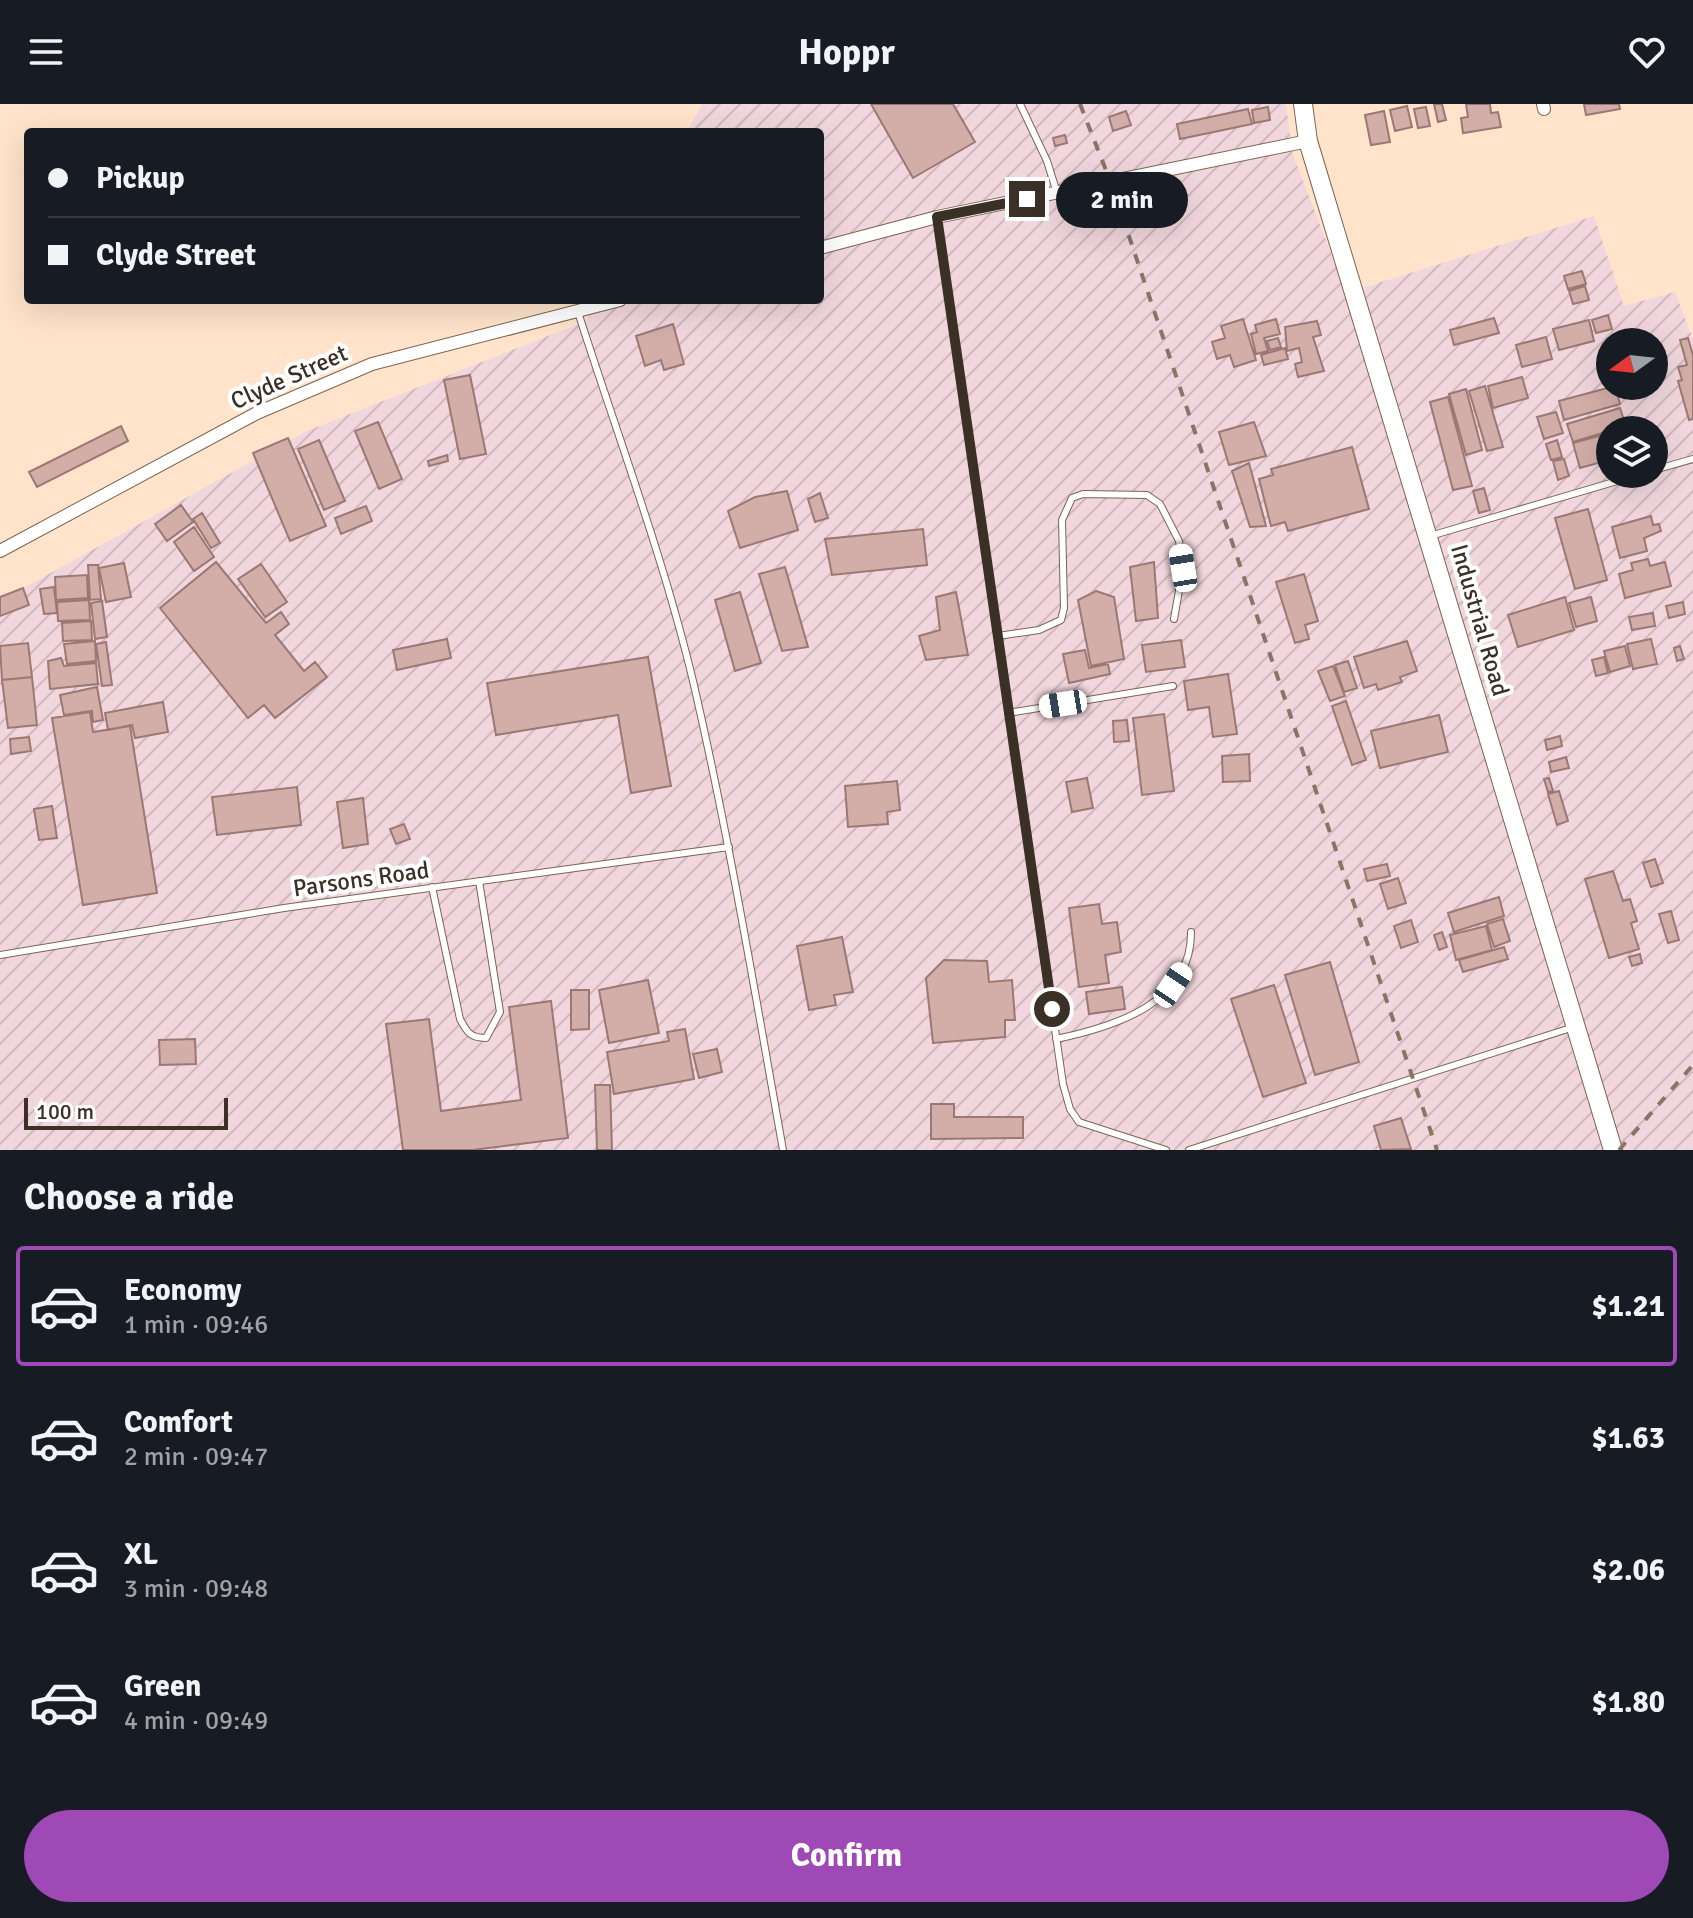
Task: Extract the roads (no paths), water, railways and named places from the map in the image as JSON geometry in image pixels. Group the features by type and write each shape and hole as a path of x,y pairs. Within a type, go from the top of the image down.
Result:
{"street":[{"name":"Industrial Road","path":"1303,104 1308,141 1430,536 1613,1150"},
{"path":"824,247 937,217 1308,141"},
{"name":"Clyde Street","path":"0,551 257,413 372,364 604,304"}],"lane":[{"path":"1020,104 1047,161 1057,193"},
{"path":"937,217 1066,1096 1079,1122 1166,1150"},
{"path":"577,311 662,572 692,679 729,847 783,1150"},
{"path":"1668,466 1693,459"},
{"path":"1430,536 1596,487"},
{"path":"998,636 1039,630 1061,620 1064,608 1062,520 1072,498 1083,494 1147,495 1170,518 1179,541 1183,568 1174,619"},
{"path":"1008,713 1173,686"},
{"name":"Parsons Road","path":"0,955 432,887 729,847"},
{"path":"432,887 460,1019 467,1032 476,1038 486,1038 500,1012 479,881"},
{"path":"1056,1039 1109,1025 1154,1003 1186,966 1192,951 1191,932"},
{"path":"1189,1150 1575,1027"}],"railway":[{"path":"1080,104 1111,183 1437,1150"},
{"path":"1619,1150 1693,1065"}]}
